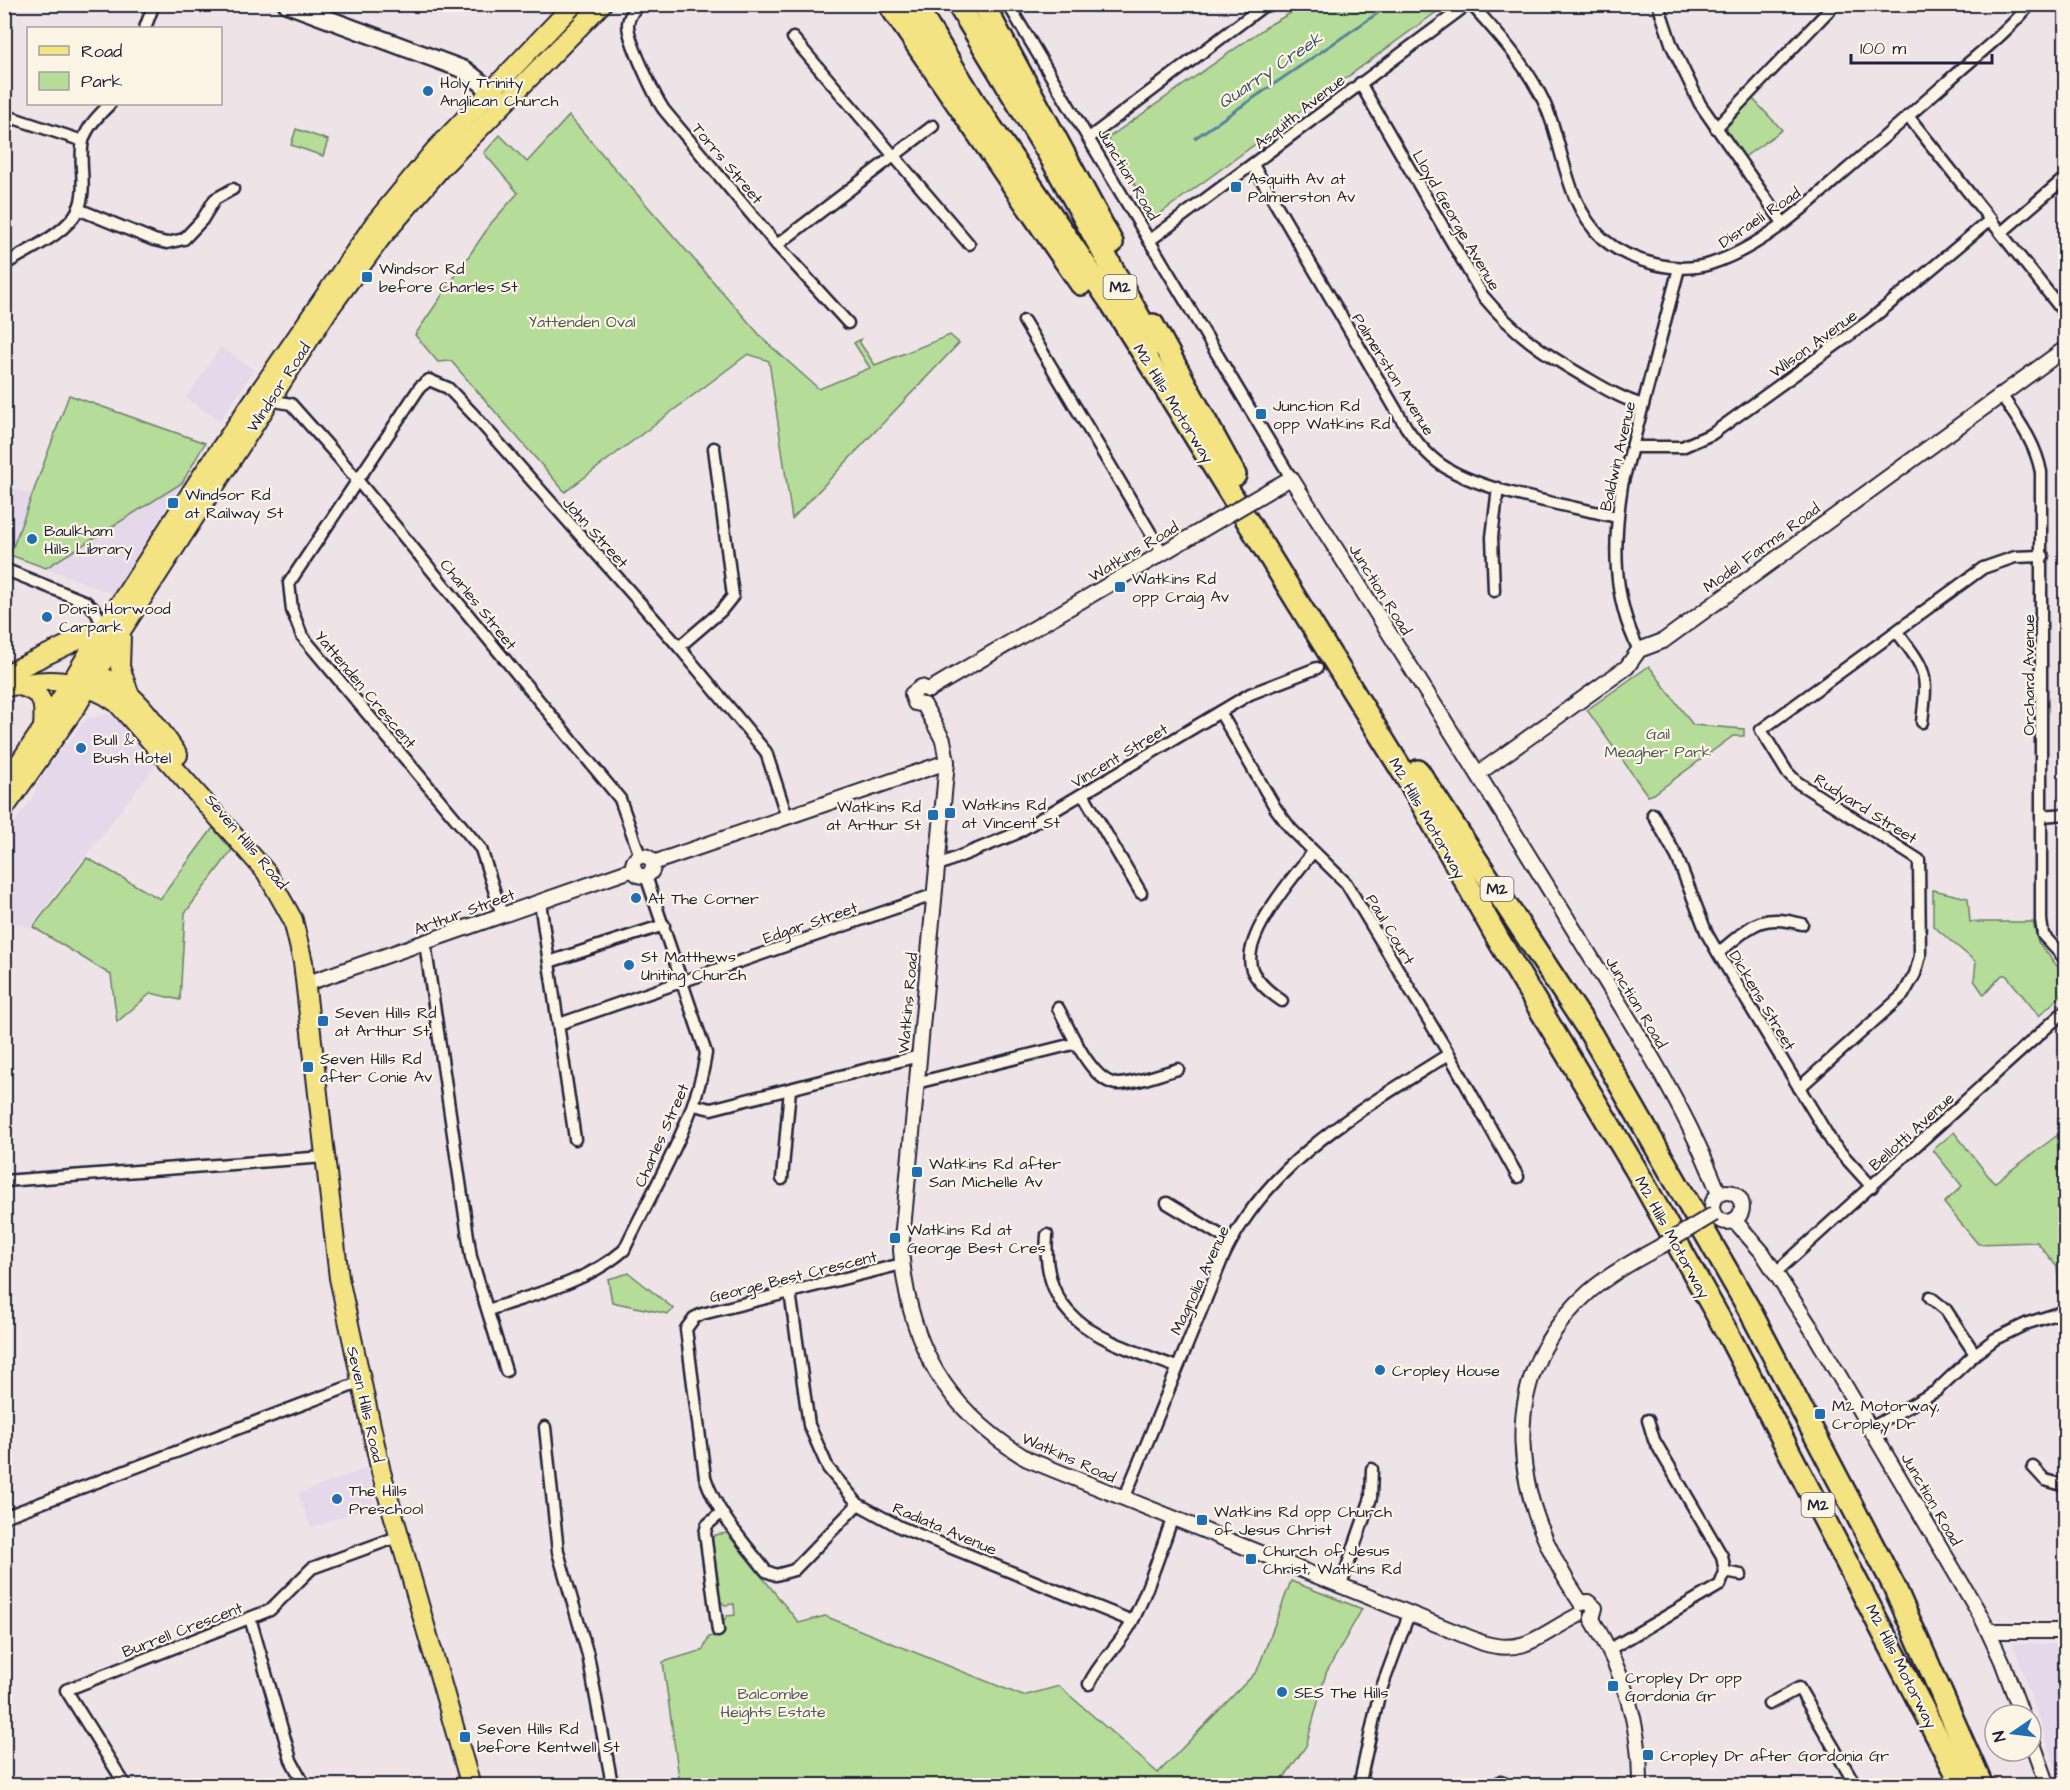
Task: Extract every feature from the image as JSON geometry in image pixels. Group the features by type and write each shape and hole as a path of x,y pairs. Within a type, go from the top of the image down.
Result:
{"highway":[{"path":"889,4 1033,217 1206,454"},
{"name":"M2 Hills Motorway","path":"914,4 978,108 1112,304 1416,794 1498,939 1635,1168 1771,1416 1963,1785"},
{"name":"M2 Hills Motorway","path":"958,4 1050,156 1124,294 1235,475 1420,773 1591,1034 1714,1248 1813,1427 1894,1586 1982,1785"},
{"path":"983,4 1079,178 1150,318 1235,475"}],"main road":[{"path":"287,4 465,70 505,102"},
{"name":"Windsor Road","path":"4,810 42,759 84,677 104,627 207,468 351,255 412,177 574,4"},
{"name":"Windsor Road","path":"4,785 43,728 123,628 327,312 381,238 441,168 602,4"},
{"path":"7,681 104,627"},
{"path":"123,628 120,666 130,694"},
{"path":"7,681 84,677"},
{"name":"Seven Hills Road","path":"84,677 130,694 191,774 274,868 292,895 309,940 309,982 334,1251 381,1472 471,1785"},
{"name":"Seven Hills Road","path":"84,677 128,713 266,872 293,920 309,982"},
{"path":"7,681 31,689 40,697 44,705 43,728"}],"street":[{"path":"146,27 154,4"},
{"name":"Torrs Street","path":"640,4 630,15 628,30 657,99 777,245 848,322"},
{"name":"Junction Road","path":"1008,4 1291,478 1479,773 1656,1065 1708,1161 1719,1194"},
{"path":"1089,138 1266,4"},
{"name":"Asquith Avenue","path":"1149,241 1469,4"},
{"name":"Disraeli Road","path":"1469,4 1521,63 1541,96 1569,184 1584,215 1603,239 1626,254 1650,263 1679,268 1707,265 1734,256 1783,223 1908,116 2030,4"},
{"path":"1658,4 1685,79 1716,128 1783,223"},
{"path":"1716,128 1835,4"},
{"path":"793,38 892,157 969,244"},
{"name":"Lloyd George Avenue","path":"1360,83 1483,296 1498,314 1538,350 1625,400 1643,405"},
{"path":"4,265 69,223 78,209 81,195 83,141 96,119 109,105"},
{"path":"4,115 83,141"},
{"path":"1908,116 2066,315"},
{"path":"777,245 933,126"},
{"name":"Palmerston Avenue","path":"1253,165 1418,444 1448,469 1498,488 1617,517"},
{"path":"2002,232 2066,177"},
{"path":"78,209 154,240 167,243 184,239 202,220 215,199 233,189"},
{"name":"Wilson Avenue","path":"1633,447 1682,447 1712,434 1869,321 1991,219"},
{"name":"Baldwin Avenue","path":"1639,650 1628,628 1621,605 1615,548 1617,517 1643,405 1679,268"},
{"path":"1024,321 1162,552"},
{"name":"Model Farms Road","path":"1479,773 1627,667 1639,650 1663,641 2000,393 2066,348"},
{"name":"John Street","path":"359,478 424,383 429,380 441,383 467,408 679,647 766,752 787,817"},
{"name":"Orchard Avenue","path":"2000,393 2037,452 2041,472 2043,556 2041,921 2043,935 2066,960"},
{"name":"Charles Street","path":"266,406 275,401 291,404 359,478 620,799 647,860"},
{"path":"679,647 721,611 733,596 714,448"},
{"name":"Yattenden Crescent","path":"359,478 289,582 292,610 302,636 481,849 502,915"},
{"name":"Watkins Road","path":"1291,478 929,690 918,687 912,694 915,703 924,705 943,740 947,762 902,1235 902,1264 908,1303 921,1344 948,1389 964,1410 985,1431 1027,1459 1172,1520 1483,1643 1503,1648 1524,1645 1579,1609"},
{"path":"1494,591 1492,537 1498,488"},
{"path":"1922,722 1925,674 1921,663 1897,632 1983,568 2015,556 2043,556"},
{"path":"4,569 92,606 104,627"},
{"name":"Rudyard Street","path":"1799,1088 1903,995 1915,974 1920,956 1920,860 1797,782 1787,772 1761,730 1897,632"},
{"name":"Vincent Street","path":"936,867 1015,834 1250,694 1317,668"},
{"name":"Paul Court","path":"1220,712 1276,809 1313,852 1346,883 1449,1054 1518,1178"},
{"path":"640,873 634,861 647,860 787,817 947,762"},
{"path":"1083,794 1142,893"},
{"name":"Dickens Street","path":"1653,814 1677,857 1707,934 1718,953 1833,1144 1872,1187"},
{"path":"2042,816 2066,814"},
{"path":"1282,1001 1265,989 1252,971 1251,953 1266,912 1313,852"},
{"name":"Charles Street","path":"488,1310 574,1281 610,1261 624,1250 694,1105 706,1053 664,925 640,873"},
{"name":"Arthur Street","path":"309,982 540,902 640,873"},
{"name":"Edgar Street","path":"560,1024 933,895"},
{"path":"540,902 560,1024 575,1139"},
{"path":"1718,953 1756,923 1781,918 1802,924"},
{"path":"549,962 664,925"},
{"path":"425,943 467,1236 471,1257 506,1371"},
{"path":"1058,1008 1097,1075 1112,1083 1121,1084 1178,1069"},
{"name":"Bellotti Avenue","path":"1775,1273 2066,1010"},
{"path":"916,1083 1077,1043"},
{"name":"Magnolia Avenue","path":"1124,1499 1176,1367 1230,1240 1285,1170 1311,1146 1334,1127 1449,1054"},
{"path":"694,1105 711,1109 919,1056"},
{"path":"782,1179 790,1089"},
{"path":"4,1181 325,1157"},
{"path":"1733,1193 1740,1199 1742,1209 1734,1220 1721,1220 1714,1214 1713,1201 1719,1194 1733,1193"},
{"path":"1167,1203 1230,1240"},
{"path":"1640,1785 1636,1728 1624,1684 1610,1649 1592,1619 1595,1611 1593,1605 1579,1609 1546,1540 1527,1492 1522,1457 1526,1404 1541,1357 1570,1311 1616,1272 1714,1214"},
{"name":"Junction Road","path":"1734,1220 1754,1242 1775,1273 1871,1428 1989,1632 2017,1703"},
{"path":"1047,1235 1045,1254 1051,1280 1059,1299 1075,1321 1094,1334 1176,1367"},
{"name":"George Best Crescent","path":"858,1504 794,1570 776,1575 766,1571 721,1513 705,1477 686,1329 694,1318 702,1314 902,1264"},
{"name":"Radiata Avenue","path":"790,1292 809,1425 828,1468 858,1504 900,1527 1132,1621"},
{"path":"1930,1297 1946,1310 1975,1354"},
{"path":"1871,1428 1936,1391 1975,1354 2013,1329 2066,1311"},
{"path":"4,1517 361,1382"},
{"path":"1610,1649 1720,1585 1725,1572 1722,1556 1654,1440 1648,1420"},
{"path":"545,1427 558,1552 588,1655 611,1779 610,1785"},
{"path":"2033,1467 2045,1480 2066,1486"},
{"path":"1340,1587 1371,1498 1372,1469"},
{"path":"718,1631 705,1533 707,1525 721,1513"},
{"path":"1089,1684 1098,1665 1123,1637 1132,1621 1172,1520"},
{"name":"Burrell Crescent","path":"126,1785 66,1690 274,1607 312,1568 400,1536"},
{"path":"1725,1572 1741,1575"},
{"path":"1359,1785 1379,1695 1409,1614"},
{"path":"250,1618 291,1760 305,1785"},
{"path":"1989,1632 2066,1631"},
{"path":"1769,1704 1799,1688 1855,1785"},
{"path":"2041,1763 2049,1785"}],"shaded area":[{"path":"221,347 254,370 220,421 186,398"},
{"path":"182,483 112,594 46,568"},
{"path":"4,485 32,495 10,555 5,553"},
{"path":"108,714 122,724 157,764 29,928 5,919 5,835 30,802 44,771 87,719"},
{"name":"The Hills Preschool","path":"367,1468 375,1504 311,1528 298,1494"},
{"path":"2013,1644 2065,1644 2065,1785 2062,1785 2043,1730 2043,1703 2034,1703"}],"green space":[{"path":"1305,5 1446,5 1154,218 1108,138 1269,25"},
{"path":"1752,98 1782,130 1743,158 1728,137 1727,127"},
{"name":"Yattenden Oval","path":"569,116 765,341 819,389 870,368 854,343 861,339 860,343 875,365 950,335 959,343 792,519 769,361 748,354 565,492 451,361 438,362 415,335 492,222 518,193 484,153 500,135 527,162"},
{"path":"296,129 328,140 323,156 291,145"},
{"path":"69,395 205,443 182,483 46,568 10,555"},
{"name":"Gail Meagher Park","path":"1649,666 1693,725 1744,729 1744,736 1733,736 1654,794 1648,796 1587,710"},
{"path":"213,828 232,850 185,913 180,1000 151,993 117,1022 111,975 33,927 87,858 160,899"},
{"path":"1933,890 1968,898 1970,922 2033,922 2038,942 2065,976 2065,992 2039,1016 2006,975 2002,975 1984,995 1974,980 1976,962 1933,926"},
{"path":"2058,1119 2066,1120 2066,1295 2060,1297 2057,1267 2037,1242 1978,1244 1944,1203 1962,1186 1933,1150 1954,1132 1994,1183 2059,1134"},
{"path":"629,1273 674,1309 668,1314 612,1302 608,1279"},
{"name":"Balcombe Heights Estate","path":"727,1533 799,1623 825,1616 1023,1696 1059,1686 1158,1773 1257,1671 1291,1581 1362,1609 1326,1673 1306,1746 1279,1785 680,1785 663,1662 703,1650 709,1637 724,1634 722,1623 727,1616 735,1615 734,1604 725,1605 719,1600 710,1541 715,1535"}],"waterway":[{"name":"Quarry Creek","path":"1195,138 1391,4"}],"place":[{"name":"Holy Trinity Anglican Church","path":"428,91"},
{"name":"Asquith Av at Palmerston Av","path":"1236,187"},
{"name":"Windsor Rd before Charles St","path":"367,277"},
{"name":"Junction Rd opp Watkins Rd","path":"1261,414"},
{"name":"Windsor Rd at Railway St","path":"173,503"},
{"name":"Baulkham Hills Library","path":"32,539"},
{"name":"Watkins Rd opp Craig Av","path":"1120,587"},
{"name":"Doris Horwood Carpark","path":"47,617"},
{"name":"Bull & Bush Hotel","path":"81,748"},
{"name":"Watkins Rd at Vincent St","path":"950,813"},
{"name":"Watkins Rd at Arthur St","path":"933,815"},
{"name":"At The Corner","path":"636,898"},
{"name":"St Matthews Uniting Church","path":"629,965"},
{"name":"Seven Hills Rd at Arthur St","path":"323,1021"},
{"name":"Seven Hills Rd after Conie Av","path":"308,1067"},
{"name":"Watkins Rd after San Michelle Av","path":"917,1172"},
{"name":"Watkins Rd at George Best Cres","path":"895,1238"},
{"name":"Cropley House","path":"1380,1370"},
{"name":"M2 Motorway, Cropley Dr","path":"1820,1414"},
{"name":"The Hills Preschool","path":"337,1499"},
{"name":"Watkins Rd opp Church of Jesus Christ","path":"1202,1520"},
{"name":"Church of Jesus Christ, Watkins Rd","path":"1251,1559"},
{"name":"Cropley Dr opp Gordonia Gr","path":"1613,1686"},
{"name":"SES The Hills","path":"1282,1692"},
{"name":"Seven Hills Rd before Kentwell St","path":"465,1737"},
{"name":"Cropley Dr after Gordonia Gr","path":"1648,1755"}]}
